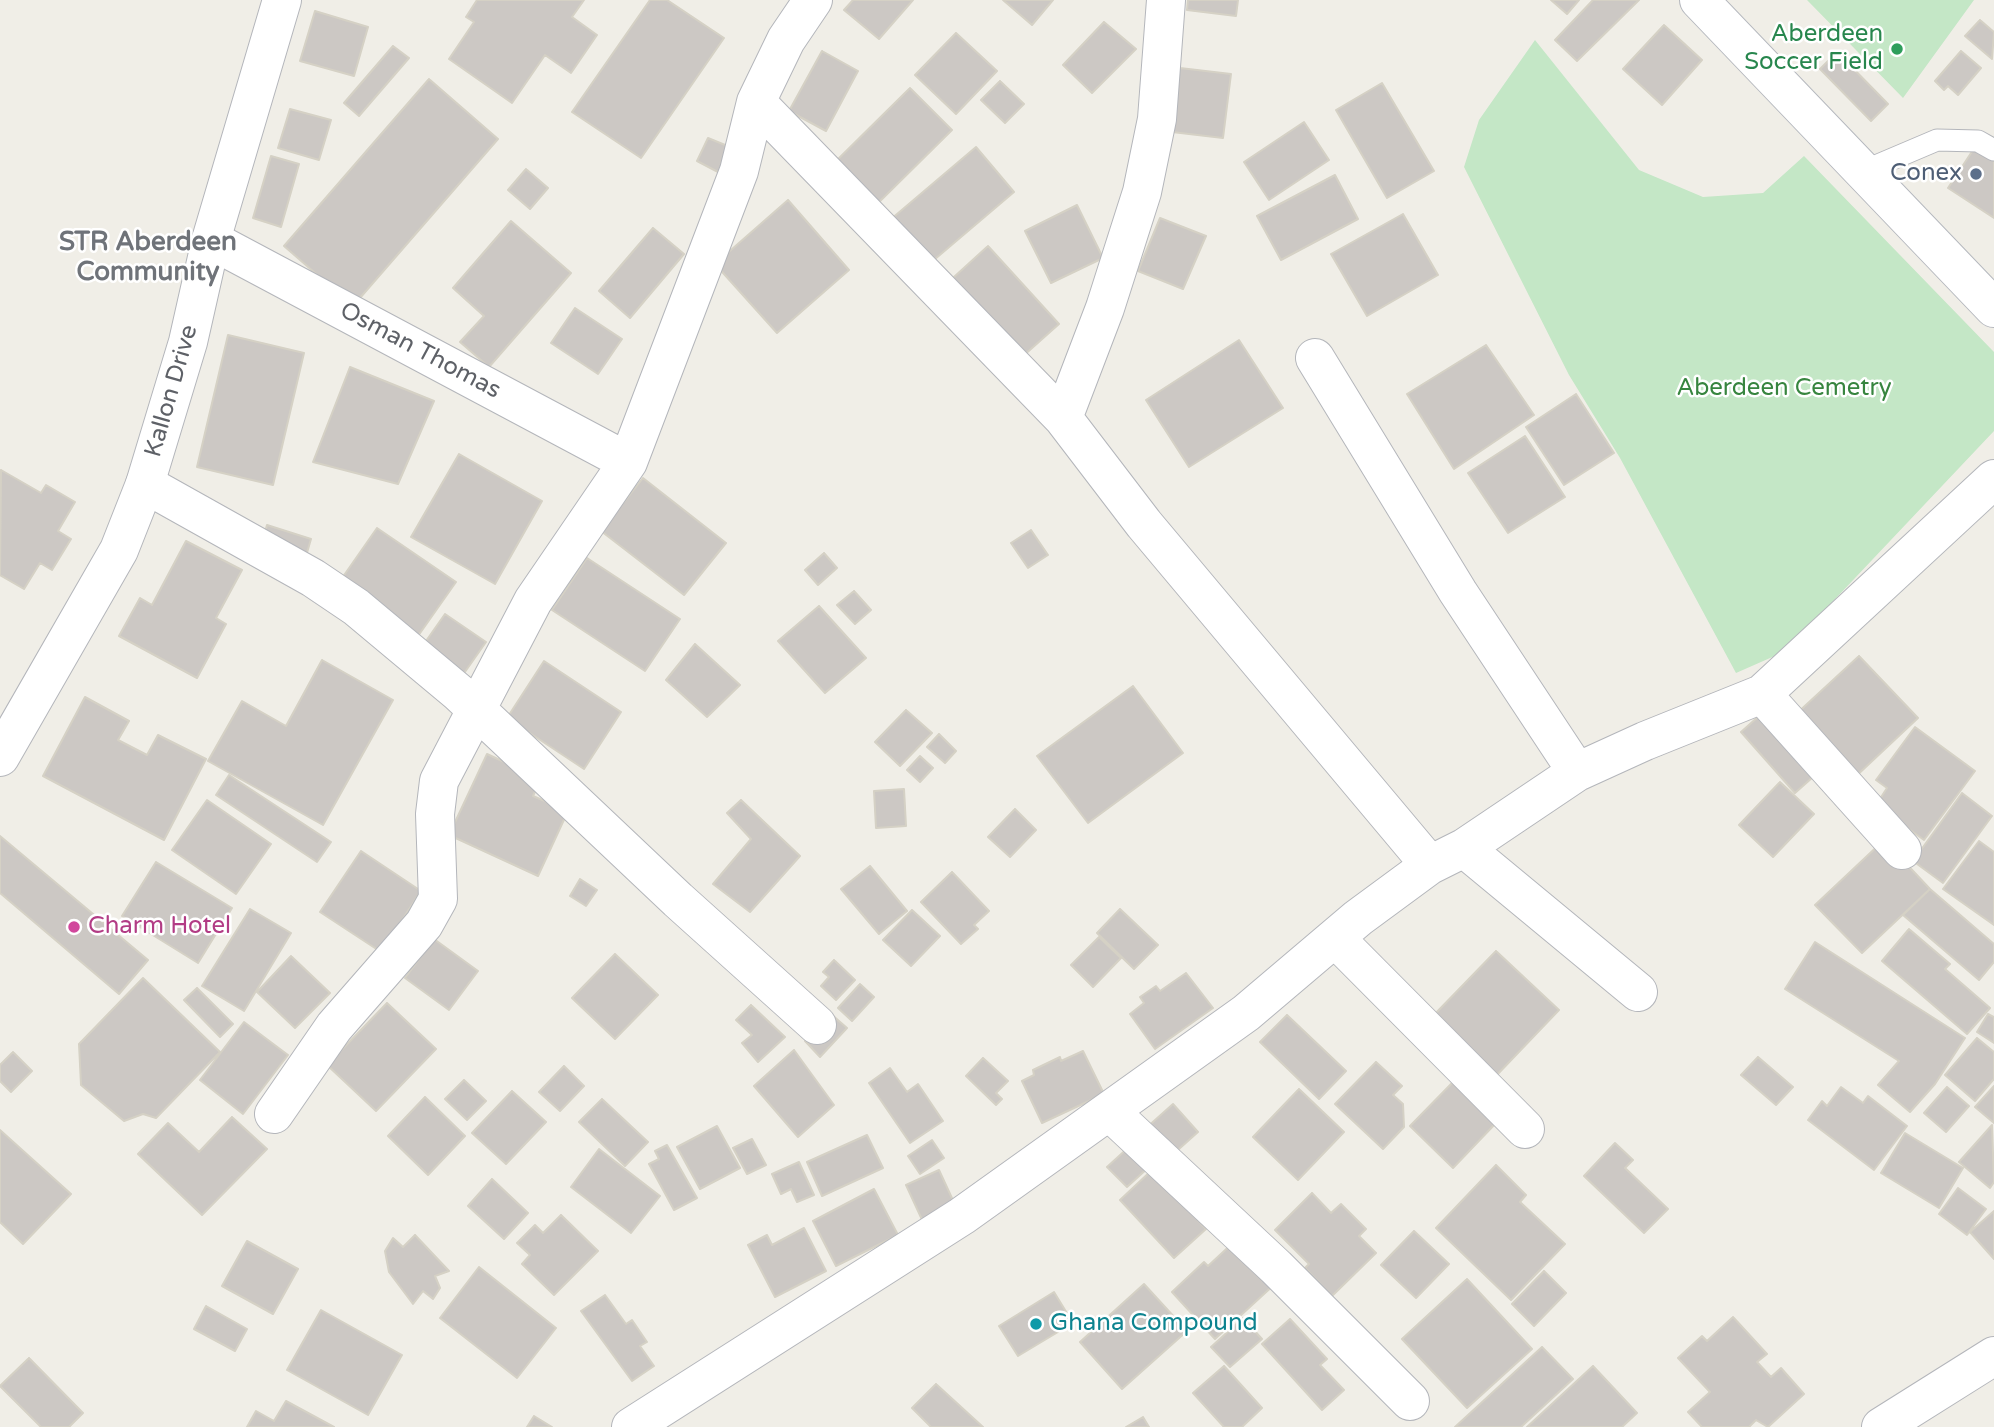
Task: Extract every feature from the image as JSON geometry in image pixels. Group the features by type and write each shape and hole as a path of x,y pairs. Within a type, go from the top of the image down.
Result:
{"street":[{"name":"Kallon Drive","path":"0,757 119,550 145,484 188,342 211,240 282,0"},
{"path":"274,1114 334,1027 424,924 438,899 435,814 439,781 533,601 628,462 738,171 756,102 786,40 813,0"},
{"path":"1063,418 1105,308 1142,192 1157,119 1166,0"},
{"path":"1699,0 1994,308"},
{"path":"756,102 1063,418 1144,524 1430,865"},
{"name":"Osman Thomas","path":"211,240 628,462"},
{"path":"1315,358 1458,592 1577,772"},
{"path":"631,1427 962,1216 1246,1013 1335,938 1430,865 1464,848 1577,772 1645,741 1762,694 1994,479"},
{"path":"145,484 313,578 356,607 476,710 817,1025"},
{"path":"1762,694 1902,850"},
{"path":"1464,848 1638,992"},
{"path":"1335,938 1525,1129"},
{"path":"1109,1111 1276,1267 1410,1401"},
{"path":"1881,1427 1994,1356"}],"lane":[{"path":"1864,171 1937,140 1978,141 1994,150"}],"green space":[{"name":"Aberdeen Soccer Field","path":"1807,0 1974,0 1903,98"},
{"name":"Aberdeen Cemetry","path":"1535,40 1639,170 1703,197 1763,193 1804,156 1994,352 1994,431 1786,651 1736,673 1620,458 1569,375 1464,167 1479,120"}],"building":[{"path":"477,0 584,0 572,17 597,35 571,73 545,55 512,103 449,59 474,22 466,17"},
{"path":"650,0 667,0 724,38 641,158 572,112"},
{"path":"853,0 913,0 879,39 844,10"},
{"path":"1003,0 1053,0 1032,25"},
{"path":"1188,0 1238,0 1236,16 1187,10"},
{"path":"1551,0 1579,0 1567,14"},
{"path":"1593,0 1639,0 1577,61 1555,40"},
{"path":"315,11 368,27 354,76 300,61"},
{"path":"1980,20 1994,32 1992,59 1965,36"},
{"path":"1104,22 1136,49 1092,93 1063,65"},
{"path":"1664,25 1702,60 1662,105 1623,69"},
{"path":"956,33 997,71 956,114 915,75"},
{"path":"393,46 409,58 359,116 344,103"},
{"path":"822,51 858,71 826,131 789,111"},
{"path":"1961,51 1981,68 1958,95 1948,86 1944,90 1935,81"},
{"path":"1837,52 1888,104 1871,121 1820,69"},
{"path":"1180,68 1231,74 1223,138 1172,132"},
{"path":"429,79 498,139 353,306 284,246"},
{"path":"1000,81 1024,104 1005,123 981,100"},
{"path":"1382,83 1434,171 1387,198 1336,110"},
{"path":"910,88 952,130 869,212 827,170"},
{"path":"290,109 331,120 319,160 278,148"},
{"path":"1304,122 1329,160 1269,200 1244,162"},
{"path":"708,138 730,147 718,172 697,161"},
{"path":"976,147 1014,192 928,265 890,220"},
{"name":"Conex","path":"1975,147 1994,160 1994,218 1948,188"},
{"path":"271,156 299,164 281,227 253,218"},
{"path":"526,169 548,188 530,209 508,190"},
{"path":"1335,175 1358,219 1281,260 1257,216"},
{"path":"788,200 849,270 777,333 715,264"},
{"path":"1077,205 1103,258 1051,283 1025,231"},
{"path":"1403,214 1438,275 1367,316 1331,254"},
{"path":"1160,218 1206,236 1183,289 1138,271"},
{"path":"511,221 571,273 489,367 460,342 484,316 453,288"},
{"path":"653,228 684,254 630,318 599,291"},
{"path":"988,246 1059,324 1013,365 943,287"},
{"path":"575,308 622,339 598,374 551,343"},
{"path":"228,335 304,353 273,485 197,467"},
{"path":"1239,340 1283,408 1189,467 1146,400"},
{"path":"1486,345 1534,415 1454,469 1407,394"},
{"path":"350,367 434,401 398,484 313,462"},
{"path":"1576,394 1614,453 1564,485 1526,427"},
{"path":"1525,436 1565,497 1508,533 1468,473"},
{"path":"459,454 542,501 495,584 411,537"},
{"path":"1,470 41,493 46,485 75,502 58,531 71,539 52,570 40,563 24,589 0,575"},
{"path":"643,478 726,543 684,595 601,531"},
{"path":"267,525 311,539 304,563 260,549"},
{"path":"377,528 456,582 418,636 340,581"},
{"path":"1031,530 1048,555 1028,568 1011,543"},
{"path":"186,541 242,570 216,618 226,624 197,678 119,636 140,598 152,605"},
{"path":"824,553 837,568 818,585 805,570"},
{"path":"587,558 680,619 645,671 552,610"},
{"path":"854,591 871,610 855,624 837,605"},
{"path":"819,606 866,658 825,693 778,641"},
{"path":"445,614 486,642 460,679 419,651"},
{"path":"695,644 740,685 707,717 666,680"},
{"path":"1859,656 1918,718 1853,779 1794,716"},
{"path":"322,660 393,700 323,825 208,761 242,701 286,726"},
{"path":"544,661 621,712 584,769 507,718"},
{"path":"1133,686 1183,753 1088,823 1037,756"},
{"path":"85,697 129,721 118,740 147,755 158,735 206,759 164,840 43,776"},
{"path":"1768,708 1822,769 1795,793 1741,732"},
{"path":"906,710 932,733 900,766 875,742"},
{"path":"1915,727 1975,771 1924,840 1876,805 1887,788 1876,780"},
{"path":"939,734 956,751 945,763 927,747"},
{"path":"487,754 541,779 533,796 568,811 538,876 449,835"},
{"path":"920,756 933,768 920,782 907,770"},
{"path":"229,775 331,842 317,862 216,795"},
{"path":"1780,782 1814,814 1773,857 1739,825"},
{"path":"904,789 906,826 876,828 874,791"},
{"path":"1962,793 1992,816 1943,883 1913,861"},
{"path":"207,800 271,844 236,894 172,850"},
{"path":"741,800 800,856 750,912 713,884 751,839 727,813"},
{"path":"1015,809 1036,830 1010,857 988,837"},
{"name":"Charm Hotel","path":"0,836 148,960 119,994 0,893"},
{"path":"1884,840 1930,889 1862,953 1815,905"},
{"path":"1979,841 1994,852 1994,925 1943,889"},
{"path":"361,851 421,891 381,952 320,912"},
{"path":"156,862 232,908 198,963 122,916"},
{"path":"870,866 907,911 879,934 841,889"},
{"path":"952,872 989,911 974,925 978,929 961,944 921,902"},
{"path":"580,879 597,890 586,906 570,896"},
{"path":"1930,889 1994,944 1994,962 1979,980 1903,915"},
{"path":"250,909 291,933 244,1011 202,986"},
{"path":"1120,909 1158,945 1134,969 1097,933"},
{"path":"912,910 940,936 911,966 883,940"},
{"path":"1909,929 1950,964 1945,969 1990,1008 1967,1034 1882,961"},
{"path":"1099,937 1121,958 1093,987 1071,965"},
{"path":"434,939 478,971 449,1010 405,978"},
{"path":"1815,942 1965,1038 1935,1084 1910,1112 1878,1085 1899,1061 1785,989"},
{"path":"1496,951 1559,1010 1494,1078 1431,1018"},
{"path":"615,954 658,995 615,1039 572,998"},
{"path":"291,956 330,993 295,1028 257,992"},
{"path":"834,960 855,980 836,1000 821,986 829,977 823,972"},
{"path":"1186,973 1213,1008 1155,1049 1130,1014 1144,1003 1140,997 1156,986 1160,991"},
{"path":"143,978 220,1052 156,1118 143,1114 124,1121 81,1085 79,1044"},
{"path":"860,984 874,997 852,1021 838,1008"},
{"path":"197,988 233,1024 220,1037 184,1000"},
{"path":"387,1003 436,1049 376,1111 327,1065"},
{"path":"751,1005 785,1037 758,1062 742,1043 752,1035 736,1020"},
{"path":"831,1014 847,1028 820,1057 805,1041"},
{"path":"1988,1014 1994,1017 1994,1043 1977,1032"},
{"path":"1287,1015 1346,1071 1319,1099 1260,1042"},
{"path":"244,1022 288,1055 243,1114 200,1080"},
{"path":"1977,1038 1994,1052 1994,1079 1975,1101 1945,1075"},
{"path":"794,1050 834,1105 798,1137 754,1086"},
{"path":"1083,1051 1104,1094 1042,1123 1022,1081 1034,1075 1033,1070 1060,1057 1061,1061"},
{"path":"13,1052 32,1071 11,1092 0,1081 0,1065"},
{"path":"1758,1057 1793,1087 1776,1105 1741,1075"},
{"path":"983,1058 1008,1081 996,1093 1002,1099 996,1105 966,1076"},
{"path":"1376,1062 1402,1086 1393,1095 1403,1104 1404,1127 1383,1149 1335,1104"},
{"path":"564,1066 584,1086 560,1111 539,1092"},
{"path":"890,1068 907,1092 918,1084 943,1121 910,1143 869,1083"},
{"path":"464,1080 486,1101 467,1120 445,1099"},
{"path":"1453,1082 1496,1123 1453,1168 1410,1126"},
{"path":"1994,1086 1994,1123 1975,1107"},
{"path":"1841,1087 1863,1103 1868,1096 1907,1126 1874,1170 1808,1120 1822,1101 1827,1106"},
{"path":"1947,1087 1969,1106 1946,1132 1924,1113"},
{"path":"1299,1089 1344,1132 1298,1180 1253,1137"},
{"path":"512,1091 546,1122 506,1164 472,1133"},
{"path":"425,1097 465,1136 428,1175 388,1136"},
{"path":"602,1099 648,1142 625,1166 579,1122"},
{"path":"1173,1104 1198,1132 1170,1157 1145,1129"},
{"path":"232,1117 267,1149 202,1215 138,1154 168,1123 199,1152"},
{"path":"1992,1125 1994,1182 1990,1188 1959,1162"},
{"path":"717,1126 740,1168 700,1189 677,1147"},
{"path":"0,1130 71,1194 23,1244 0,1222"},
{"path":"1905,1133 1963,1168 1939,1208 1881,1173"},
{"path":"867,1135 883,1168 822,1196 807,1162"},
{"path":"752,1139 766,1165 747,1174 733,1148"},
{"path":"932,1140 944,1158 920,1174 908,1156"},
{"path":"1615,1143 1633,1160 1625,1168 1668,1209 1644,1233 1584,1176"},
{"path":"667,1145 697,1198 674,1210 649,1164 659,1159 655,1151"},
{"path":"1130,1146 1149,1167 1127,1187 1107,1167"},
{"path":"599,1149 660,1196 631,1233 571,1187"},
{"path":"799,1162 814,1195 797,1202 791,1189 781,1194 772,1174"},
{"path":"1496,1165 1526,1195 1520,1202 1565,1244 1511,1300 1436,1228"},
{"path":"939,1170 957,1209 924,1224 906,1185"},
{"path":"1152,1170 1206,1229 1174,1258 1120,1200"},
{"path":"492,1179 528,1213 504,1239 468,1206"},
{"path":"1958,1188 1986,1209 1967,1235 1939,1214"},
{"path":"874,1189 898,1235 836,1266 813,1221"},
{"path":"1312,1193 1331,1213 1341,1204 1366,1229 1359,1236 1376,1253 1332,1296 1305,1268 1309,1264 1275,1230"},
{"path":"1994,1211 1994,1259 1970,1232"},
{"path":"561,1215 598,1251 554,1295 522,1264 530,1255 517,1243 535,1225 543,1233"},
{"path":"804,1228 826,1271 775,1297 748,1245 767,1235 772,1245"},
{"path":"1414,1231 1449,1264 1416,1298 1381,1265"},
{"path":"415,1235 449,1271 435,1276 440,1288 433,1299 423,1291 413,1304 389,1272 385,1251 393,1238 403,1247"},
{"path":"1236,1240 1276,1283 1215,1339 1172,1292 1204,1262 1208,1266"},
{"path":"247,1241 298,1269 273,1314 222,1286"},
{"path":"479,1267 556,1328 517,1378 440,1318"},
{"path":"1544,1271 1566,1293 1534,1326 1512,1304"},
{"path":"1467,1279 1532,1349 1467,1408 1402,1339"},
{"path":"1144,1284 1187,1331 1122,1389 1080,1342"},
{"name":"Ghana Compound","path":"1054,1292 1073,1323 1018,1356 999,1326"},
{"path":"605,1295 626,1324 632,1320 647,1342 640,1346 654,1366 632,1381 581,1311"},
{"path":"206,1306 247,1329 235,1351 194,1329"},
{"path":"321,1310 402,1355 368,1415 287,1370"},
{"path":"1733,1317 1767,1354 1757,1362 1771,1377 1781,1368 1804,1394 1768,1427 1756,1420 1749,1427 1702,1427 1688,1412 1710,1392 1678,1358 1702,1336 1707,1341"},
{"path":"1243,1318 1262,1339 1230,1367 1211,1347"},
{"path":"1290,1319 1327,1359 1320,1365 1344,1390 1322,1410 1262,1344"},
{"path":"1542,1347 1573,1379 1521,1427 1455,1427"},
{"path":"29,1358 83,1413 69,1427 41,1427 0,1386"},
{"path":"1224,1366 1262,1408 1242,1427 1224,1427 1193,1393"},
{"path":"1593,1366 1637,1413 1622,1427 1527,1427"},
{"path":"936,1384 983,1427 931,1427 912,1408"},
{"path":"286,1401 334,1427 247,1427 256,1411 274,1421"},
{"path":"534,1416 552,1427 527,1427"},
{"path":"1143,1417 1149,1427 1126,1427"}],"place":[{"name":"Aberdeen Soccer Field","path":"1897,49"},
{"name":"Conex","path":"1976,174"},
{"name":"Charm Hotel","path":"74,927"},
{"name":"Ghana Compound","path":"1036,1324"}],"district":[{"name":"STR Aberdeen Community","path":"148,258"}]}
